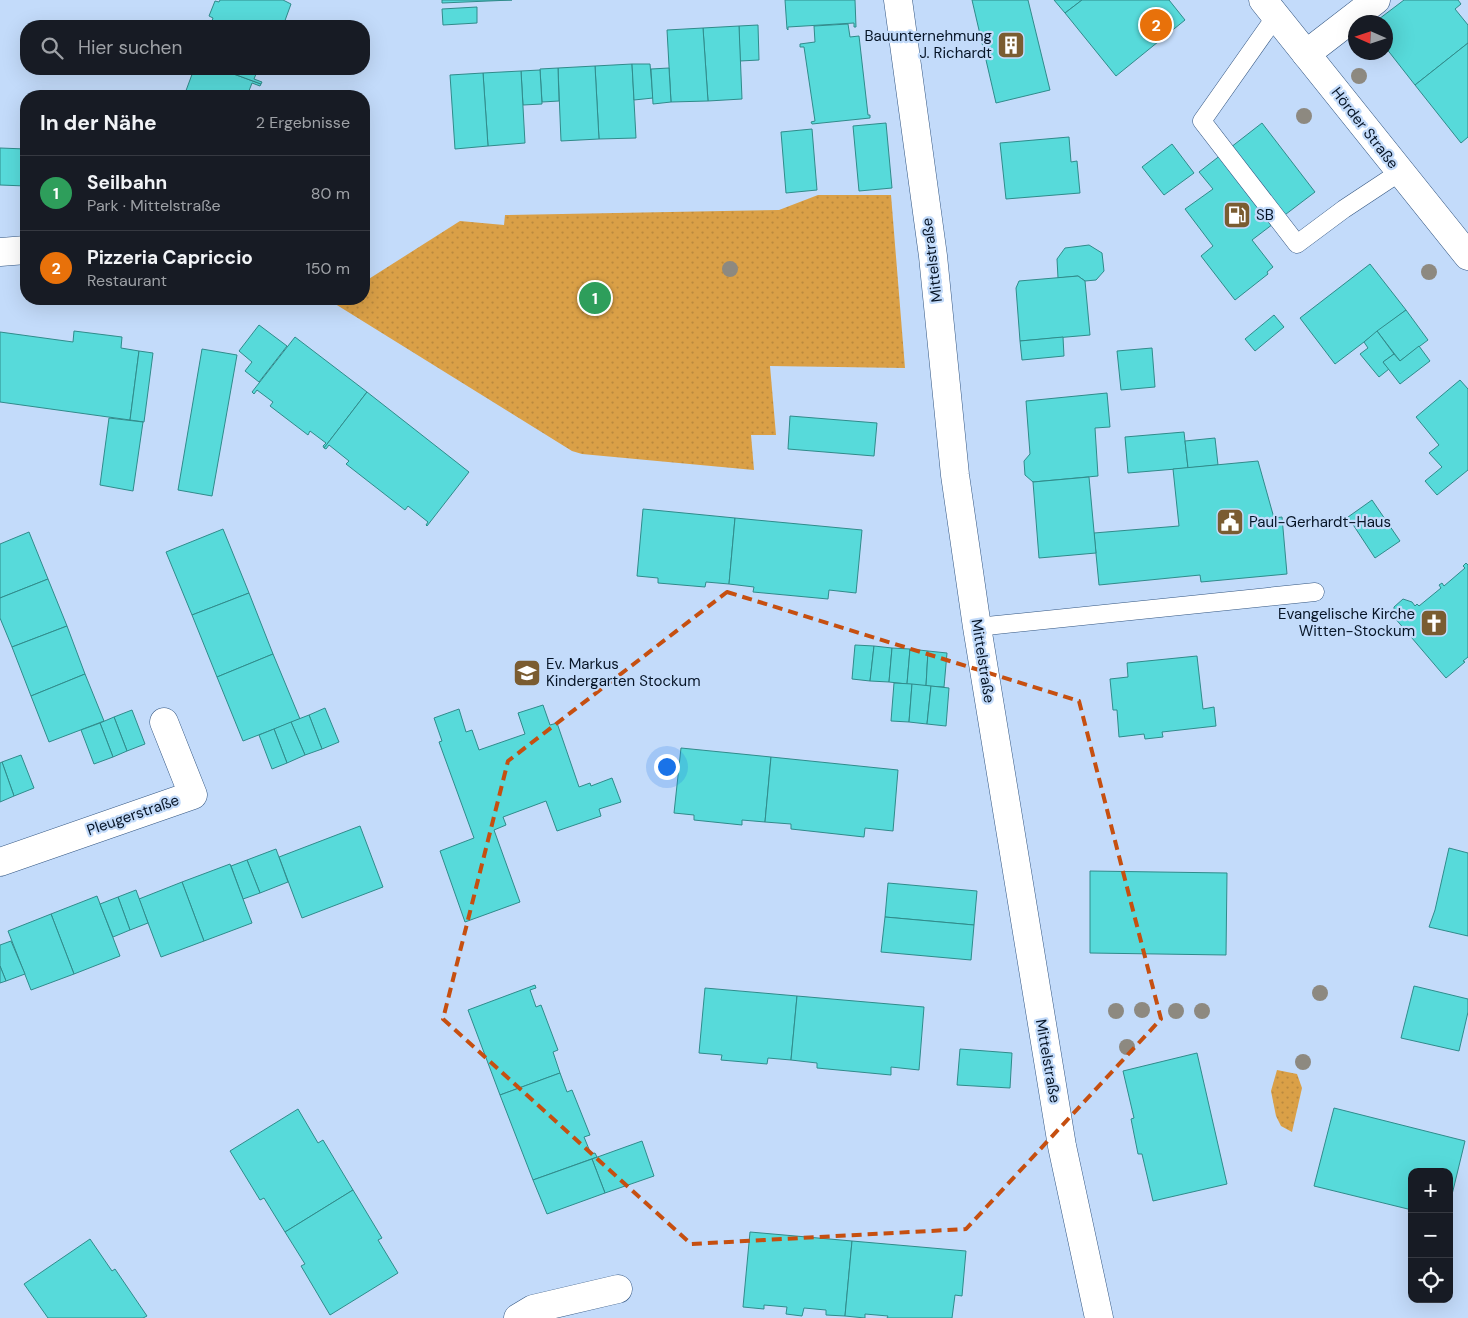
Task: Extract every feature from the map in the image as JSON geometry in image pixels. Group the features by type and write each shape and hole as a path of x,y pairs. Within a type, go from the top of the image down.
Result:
{"street":[{"name":"Mittelstraße","path":"898,0 933,256 955,475 977,627 1062,1146 1099,1318"},
{"path":"1306,54 1376,0"},
{"name":"Hörder Straße","path":"1269,8 1468,256"},
{"path":"0,252 20,250"},
{"name":"Pleugerstraße","path":"0,862 193,795 164,722"},
{"path":"518,1318 533,1310 618,1289"}],"lane":[{"path":"1269,8 1202,121 1297,244 1344,209 1400,172"},
{"path":"977,627 1315,592"}],"highlighted area":[{"path":"727,592 1079,701 1161,1019 966,1229 691,1244 443,1019 508,761"}],"shaded area":[{"path":"818,195 891,195 905,368 770,366 776,435 751,435 754,470 582,454 572,451 337,305 370,305 370,278 460,221 504,225 505,215 779,210"},
{"path":"1277,1070 1297,1074 1302,1088 1292,1132 1281,1126 1276,1116 1271,1091"}],"building":[{"path":"220,0 283,0 291,4 285,20 212,20 213,18 209,16 215,1 219,2"},
{"path":"442,0 512,0 442,3"},
{"path":"785,0 855,0 856,27 854,27 854,23 788,27 788,30"},
{"name":"Bauunternehmung J. Richardt","path":"972,0 1028,0 1050,90 996,103"},
{"path":"1054,0 1082,0 1065,13"},
{"path":"1082,0 1169,0 1185,20 1116,76 1065,13"},
{"path":"1404,0 1458,0 1461,4 1455,9 1468,25 1468,43 1415,85 1393,57 1393,15 1384,15"},
{"path":"477,7 477,23 443,25 442,9"},
{"path":"848,24 850,37 859,36 868,115 870,115 870,118 812,124 811,122 815,121 804,47 800,47 800,44 815,42 814,26"},
{"path":"758,25 759,60 740,61 739,26"},
{"path":"739,26 742,99 708,101 703,28"},
{"path":"703,28 708,101 671,102 667,30"},
{"path":"1468,43 1468,137 1461,143 1415,85"},
{"path":"632,64 636,138 599,139 595,66"},
{"path":"632,64 650,64 653,98 634,100"},
{"path":"595,66 599,139 561,141 558,68"},
{"path":"558,68 559,101 542,102 540,69"},
{"path":"669,68 671,102 653,104 651,69"},
{"path":"540,70 542,104 523,105 521,71"},
{"path":"521,71 525,143 488,146 483,73"},
{"path":"483,73 488,146 455,149 450,75"},
{"path":"192,75 236,75 261,84 260,86 252,83 249,90 186,90"},
{"path":"236,75 256,75 254,79 262,82 261,84"},
{"path":"886,123 892,188 859,191 853,126"},
{"name":"SB","path":"1262,123 1315,192 1252,240 1273,267 1267,272 1268,274 1235,300 1201,256 1213,246 1185,209 1213,189 1199,172"},
{"path":"812,129 817,190 786,193 781,132"},
{"path":"1069,137 1071,162 1077,161 1080,193 1006,199 1000,143"},
{"path":"1172,144 1194,173 1164,195 1142,167"},
{"path":"0,148 20,149 20,186 0,185"},
{"path":"1089,245 1102,253 1104,271 1096,280 1085,281 1078,276 1058,278 1057,259 1065,248"},
{"path":"1370,264 1406,310 1335,364 1300,318"},
{"path":"1078,276 1085,281 1090,335 1020,341 1016,288 1019,281"},
{"path":"1406,310 1428,340 1400,361 1377,331"},
{"path":"1274,315 1284,327 1255,351 1245,339"},
{"path":"259,325 287,346 259,382 245,371 252,362 239,351"},
{"path":"74,331 122,337 121,348 139,351 130,420 0,402 0,332 73,342"},
{"path":"1377,331 1394,354 1383,362 1389,369 1379,377 1360,354 1368,348 1364,342"},
{"path":"295,337 367,392 324,448 323,446 326,443 310,431 308,435 270,406 273,402 257,390 254,394 252,392"},
{"path":"1063,337 1064,356 1022,360 1020,341"},
{"path":"1419,346 1430,361 1400,384 1383,362 1394,354 1400,361"},
{"path":"1152,348 1155,387 1121,390 1117,351"},
{"path":"202,349 237,355 212,496 178,490"},
{"path":"139,351 153,353 144,422 130,420"},
{"path":"1460,380 1468,389 1468,470 1437,495 1425,481 1442,467 1429,453 1439,445 1416,417"},
{"path":"367,392 469,472 427,526 428,522 408,506 405,510 346,464 349,461 329,445 326,449 324,448"},
{"path":"1107,393 1110,427 1095,428 1098,476 1033,482 1025,475 1024,461 1030,454 1026,401"},
{"path":"790,416 877,423 874,456 788,449"},
{"path":"109,418 143,422 133,491 100,485"},
{"path":"1184,432 1188,468 1128,473 1125,437"},
{"path":"1215,438 1218,465 1188,468 1185,441"},
{"name":"Paul-Gerhardt-Haus","path":"1258,461 1274,518 1282,517 1287,574 1201,582 1200,575 1099,585 1094,533 1179,526 1173,469"},
{"path":"1089,477 1096,553 1039,558 1033,482"},
{"path":"1372,500 1400,541 1375,558 1348,517"},
{"path":"643,509 735,518 729,584 706,582 705,587 658,583 658,578 637,576"},
{"path":"735,518 862,530 856,593 829,590 828,599 753,592 754,587 729,584"},
{"path":"223,529 249,593 192,615 166,552"},
{"path":"29,532 48,579 0,598 0,544"},
{"name":"Evangelische Kirche Witten-Stockum","path":"1466,563 1468,565 1468,657 1463,661 1465,662 1446,678 1394,617 1394,607 1403,599 1412,602 1415,606 1417,604 1419,606 1441,588 1439,585 1442,583 1444,586 1465,568 1463,566"},
{"path":"48,579 67,626 12,647 0,618 0,598"},
{"path":"249,593 273,654 217,677 192,615"},
{"path":"67,626 85,674 31,696 12,647"},
{"path":"855,645 874,646 870,681 852,679"},
{"path":"874,646 892,648 889,682 870,681"},
{"path":"892,648 910,649 907,684 889,682"},
{"path":"910,649 928,651 926,686 907,684"},
{"path":"928,651 947,653 944,687 926,686"},
{"path":"273,654 300,719 243,741 217,677"},
{"path":"1197,656 1203,709 1214,707 1216,726 1162,732 1163,737 1145,739 1144,734 1119,737 1117,710 1113,710 1110,679 1128,677 1127,663"},
{"path":"85,674 104,721 49,742 31,696"},
{"path":"894,683 912,684 909,722 891,721"},
{"path":"912,684 931,686 927,724 909,722"},
{"path":"931,686 949,688 946,726 927,724"},
{"path":"543,705 550,725 557,723 579,787 590,783 591,786 612,778 621,802 599,809 601,816 557,831 546,801 503,817 506,825 494,830 520,902 465,922 440,851 474,838 439,742 442,741 434,718 459,709 466,732 472,730 479,750 525,734 518,713"},
{"path":"325,708 339,742 322,749 309,715"},
{"path":"132,710 145,744 127,751 114,717"},
{"path":"309,715 322,749 305,755 291,722"},
{"path":"114,717 127,751 113,757 100,723"},
{"path":"291,722 305,755 287,763 274,729"},
{"path":"100,723 113,757 94,764 81,730"},
{"path":"274,729 287,763 272,769 259,735"},
{"path":"681,748 771,757 765,822 742,820 742,825 694,820 694,815 674,813"},
{"path":"21,755 34,788 14,796 2,762"},
{"path":"771,757 898,770 893,831 865,828 864,837 791,829 791,824 765,822"},
{"path":"2,762 14,796 0,802 0,763"},
{"path":"360,826 383,887 302,918 279,857"},
{"path":"1449,848 1468,853 1468,936 1429,927 1435,910"},
{"path":"276,849 288,882 260,893 247,860"},
{"path":"247,860 260,893 243,899 231,866"},
{"path":"230,864 252,923 204,941 182,882"},
{"path":"1090,871 1227,873 1226,955 1090,953"},
{"path":"182,882 204,941 161,957 139,899"},
{"path":"888,883 977,891 974,925 885,917"},
{"path":"136,890 148,923 130,930 118,897"},
{"path":"97,896 120,956 74,974 51,914"},
{"path":"118,897 130,930 113,937 100,904"},
{"path":"51,914 74,974 31,990 8,931"},
{"path":"885,917 974,925 971,960 881,952"},
{"path":"11,941 25,974 6,981 0,966 0,945"},
{"path":"0,966 6,981 0,983"},
{"path":"535,985 536,988 530,990 536,1007 541,1005 558,1050 553,1052 560,1073 500,1095 468,1010"},
{"path":"1414,986 1468,999 1468,1012 1459,1051 1401,1038"},
{"path":"705,988 797,996 791,1060 768,1058 767,1064 721,1060 722,1055 699,1053"},
{"path":"797,996 924,1007 919,1070 891,1067 891,1075 817,1068 817,1063 791,1060"},
{"path":"960,1049 1012,1053 1010,1088 957,1085"},
{"path":"1197,1053 1227,1184 1153,1201 1142,1154 1138,1154 1131,1119 1134,1118 1123,1071"},
{"path":"560,1073 567,1092 572,1090 590,1135 584,1137 591,1154 595,1153 597,1157 533,1180 500,1095"},
{"path":"1334,1108 1465,1141 1453,1190 1453,1168 1408,1168 1408,1209 1314,1186"},
{"path":"298,1109 318,1143 323,1140 353,1190 285,1232 264,1198 260,1200 230,1151"},
{"path":"642,1141 654,1176 605,1193 592,1159"},
{"path":"592,1159 605,1193 547,1214 533,1180"},
{"path":"353,1190 382,1238 378,1240 398,1273 330,1315 301,1266 305,1264 285,1232"},
{"path":"750,1232 852,1241 845,1316 826,1315 826,1310 804,1308 802,1316 786,1314 787,1307 764,1305 764,1309 743,1307"},
{"path":"90,1239 112,1271 115,1269 147,1316 143,1318 48,1318 24,1284"},
{"path":"852,1241 966,1251 962,1296 955,1295 952,1318 887,1318 888,1316 865,1314 865,1318 845,1316"}],"place":[{"name":"Pizzeria Capriccio","path":"1156,25"},
{"name":"Bauunternehmung J. Richardt","path":"1011,45"},
{"name":"SB","path":"1237,215"},
{"name":"Seilbahn","path":"595,298"},
{"name":"Paul-Gerhardt-Haus","path":"1230,522"},
{"name":"Evangelische Kirche Witten-Stockum","path":"1434,623"},
{"name":"Ev. Markus Kindergarten Stockum","path":"527,673"}]}
